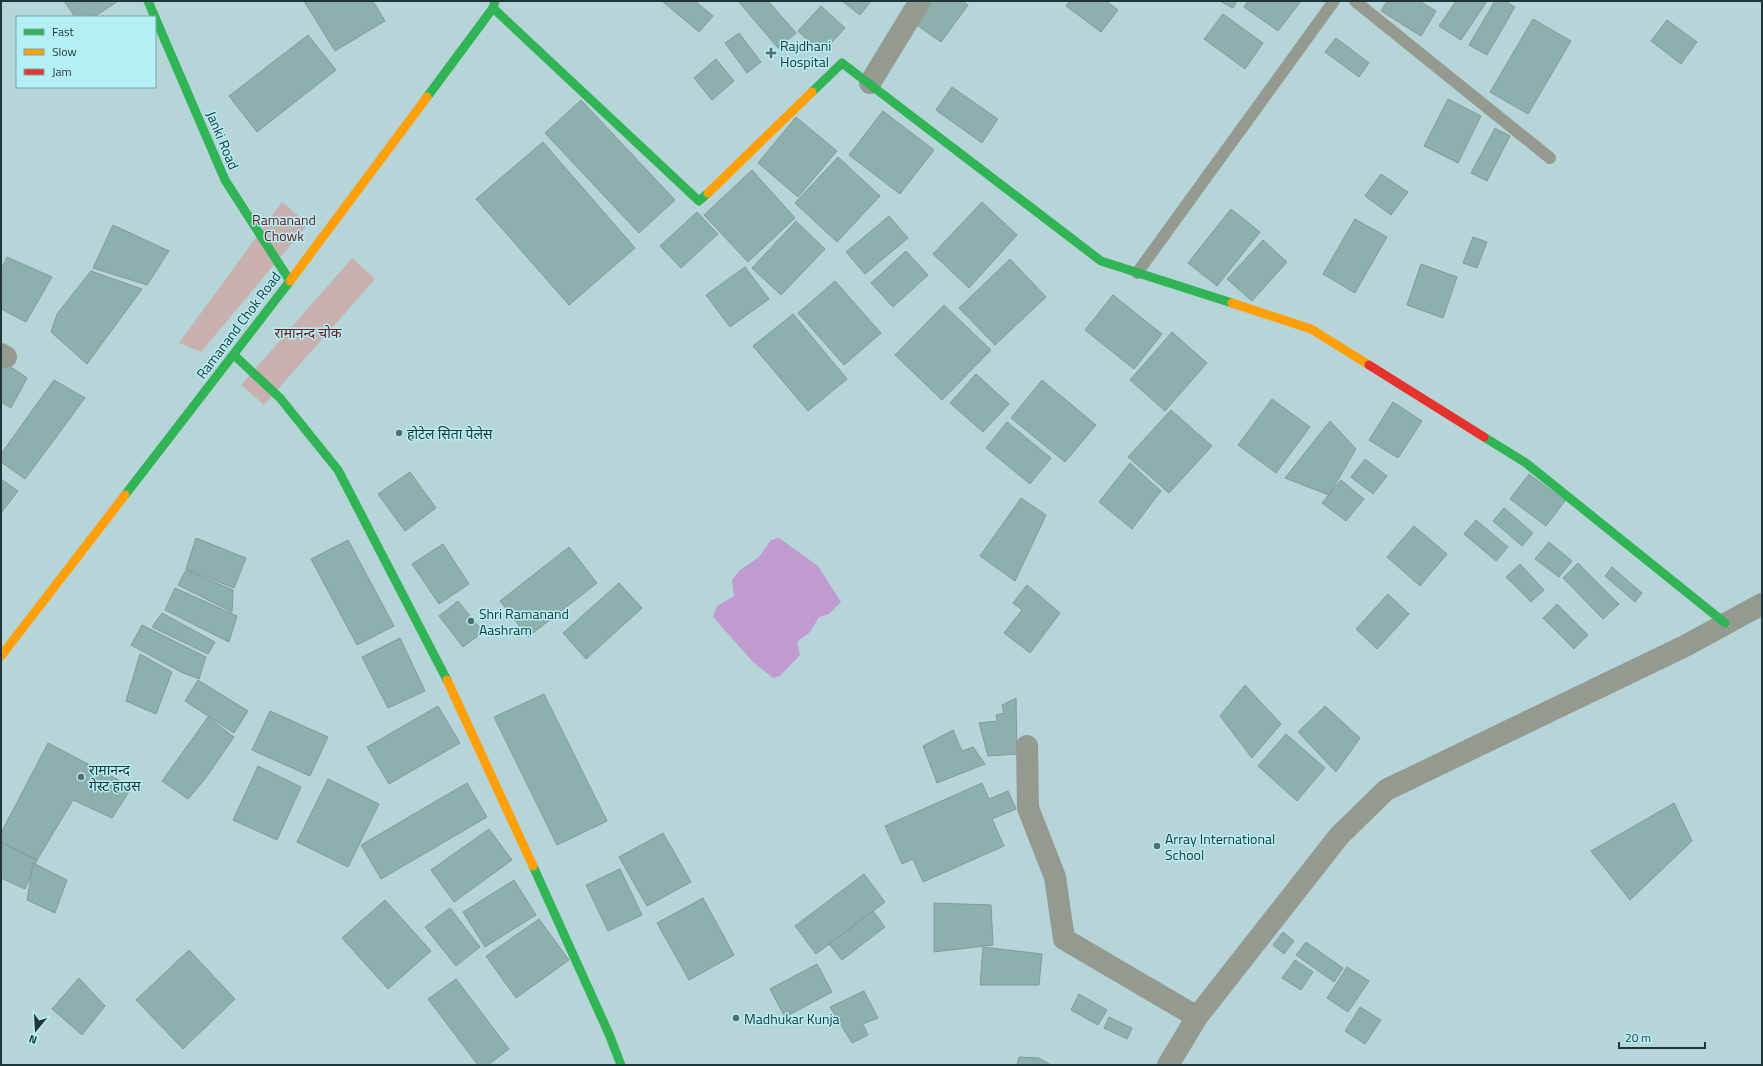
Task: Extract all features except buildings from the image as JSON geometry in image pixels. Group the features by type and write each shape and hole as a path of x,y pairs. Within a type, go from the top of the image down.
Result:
{"main road":[{"name":"Janki Road","path":"148,1 154,16"},
{"name":"Ramanand Chok Road","path":"1,656 290,282 494,4 504,1"},
{"path":"494,4 699,201 842,63 1101,261 1311,329 1526,463 1725,623"},
{"name":"Janki Road","path":"156,20 225,180 290,282"},
{"path":"234,355 280,398 338,470 457,698 609,1034 621,1065"}],"street":[{"path":"870,83 920,1"},
{"path":"1168,1065 1197,1017 1339,836 1386,790 1678,650 1762,604"},
{"path":"1027,746 1028,808 1055,877 1064,939 1197,1017"}],"lane":[{"path":"1137,273 1334,1"},
{"path":"1354,1 1550,158"}],"green space":[{"name":"Ramanand Chowk","path":"282,202 308,224 201,352 179,343"},
{"name":"रामानन्द चोक","path":"352,258 375,279 264,405 241,385"}],"shaded area":[{"path":"779,538 818,566 841,602 829,614 819,617 810,632 797,642 800,655 780,676 773,678 753,662 713,617 717,606 734,596 732,580 740,570 759,557 771,540"}],"traffic: fast":[{"path":"148,1 154,16"},
{"path":"427,97 493,8 495,1"},
{"path":"493,8 699,201 708,193"},
{"path":"156,20 225,180 290,281"},
{"path":"812,92 842,63 1101,261 1232,303"},
{"path":"125,495 290,281"},
{"path":"234,355 280,398 338,470 447,680"},
{"path":"1484,437 1526,463 1725,623"},
{"path":"533,866 609,1034 621,1065"}],"traffic: slow":[{"path":"708,193 812,92"},
{"path":"290,281 427,97"},
{"path":"1232,303 1311,329 1369,365"},
{"path":"1,656 125,495"},
{"path":"447,680 533,866"}],"traffic: jam":[{"path":"1369,365 1484,437"}],"place":[{"name":"Rajdhani Hospital","path":"771,53"},
{"name":"होटेल सिता पेलेस","path":"399,433"},
{"name":"Shri Ramanand Aashram","path":"471,621"},
{"name":"रामानन्द गेस्ट हाउस","path":"81,777"},
{"name":"Array International School","path":"1157,846"},
{"name":"Madhukar Kunja","path":"736,1018"}]}
